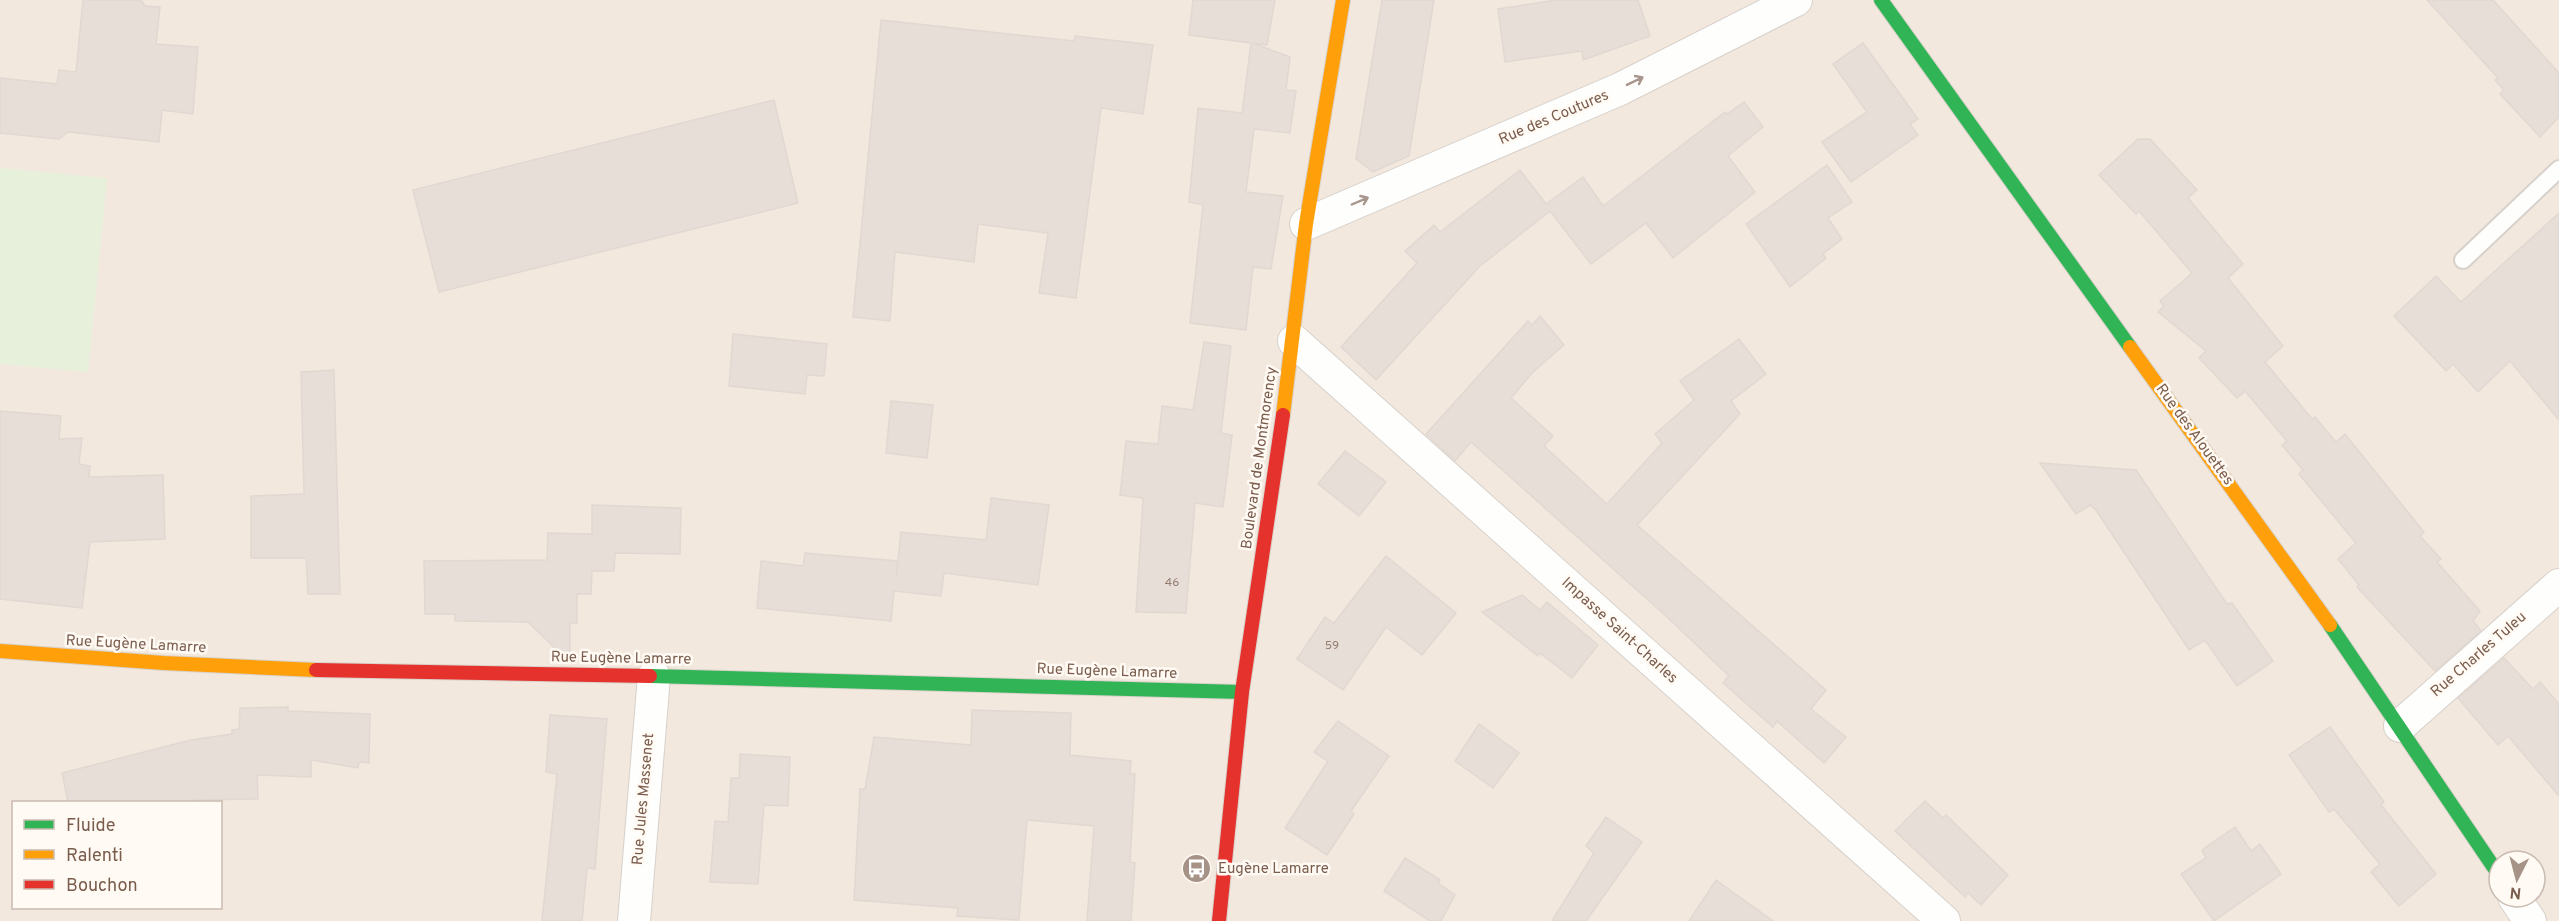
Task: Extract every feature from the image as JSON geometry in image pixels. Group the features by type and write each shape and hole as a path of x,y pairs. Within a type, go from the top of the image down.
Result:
{"street":[{"name":"Boulevard de Montmorency","path":"1219,921 1242,692 1294,341 1306,224 1343,0"},
{"name":"Rue des Coutures","path":"1306,224 1620,89 1796,0"},
{"name":"Rue des Alouettes","path":"1881,0 2400,726 2487,857"},
{"name":"Impasse Saint-Charles","path":"1294,341 1944,921"},
{"name":"Rue Charles Tuleu","path":"2400,726 2559,585"},
{"name":"Rue Eugène Lamarre","path":"0,651 81,659 312,670 654,676 1242,692"},
{"name":"Rue Jules Massenet","path":"634,921 654,676"}],"lane":[{"path":"2463,260 2559,169"}],"shaded area":[{"path":"0,0 2559,0 2559,921 0,921"}],"green space":[{"path":"0,168 107,178 88,372 0,364"}],"building":[{"path":"83,0 141,0 145,6 160,7 156,44 198,47 193,114 162,110 159,142 68,132 59,139 0,133 0,78 57,84 59,70 76,72"},
{"path":"1193,0 1275,0 1267,45 1253,43 1290,57 1286,90 1296,91 1290,133 1254,129 1246,192 1283,196 1271,269 1253,267 1246,330 1190,323 1203,205 1189,202 1198,108 1242,113 1251,43 1189,35"},
{"path":"1382,0 1434,0 1409,156 1373,172 1356,159"},
{"path":"1556,0 1638,0 1650,36 1583,60 1582,51 1505,62 1498,9"},
{"path":"2427,0 2493,0 2559,73 2559,117 2540,137 2500,94 2504,90 2495,80 2498,78"},
{"path":"881,20 1074,41 1075,36 1153,45 1143,114 1101,108 1076,298 1039,293 1048,233 978,224 974,262 895,252 890,321 853,317"},
{"path":"1863,43 1918,119 1910,124 1918,135 1851,182 1822,142 1867,112 1833,64"},
{"path":"774,100 798,203 439,292 413,190"},
{"path":"1744,102 1763,127 1728,156 1755,192 1673,258 1646,223 1591,264 1550,211 1480,266 1376,380 1341,347 1417,263 1405,251 1434,225 1440,232 1520,170 1546,204 1583,177 1603,206 1725,112 1727,114"},
{"path":"2138,139 2150,139 2197,190 2188,198 2243,264 2228,278 2283,346 2265,362 2312,419 2315,417 2336,442 2345,434 2424,532 2420,536 2441,559 2437,562 2480,611 2473,621 2481,631 2435,671 2357,587 2359,585 2338,559 2356,543 2299,474 2303,470 2282,445 2287,441 2245,391 2237,398 2199,358 2206,351 2158,312 2164,306 2160,301 2192,273 2139,211 2136,214 2099,175"},
{"path":"1827,165 1852,202 1828,218 1842,239 1823,254 1826,258 1790,287 1746,224"},
{"path":"2559,213 2559,420 2510,361 2478,392 2453,364 2446,371 2394,316 2436,276 2461,302"},
{"path":"1540,316 1564,345 1533,372 1511,398 1553,436 1544,446 1607,504 1662,443 1655,434 1694,400 1680,381 1739,339 1766,374 1731,401 1740,414 1637,525 1826,690 1811,709 1846,737 1824,763 1777,721 1773,727 1723,683 1729,676 1666,616 1471,442 1455,461 1426,434 1528,321 1532,325"},
{"path":"733,334 827,344 824,376 807,375 805,394 729,386"},
{"path":"1204,342 1231,346 1221,433 1232,435 1223,507 1195,503 1186,613 1136,612 1143,498 1120,495 1126,441 1158,444 1162,406 1193,410"},
{"path":"334,370 340,594 308,594 306,558 251,558 251,496 304,494 301,372"},
{"path":"891,401 933,405 927,458 886,453"},
{"path":"0,411 61,416 59,439 82,438 79,464 90,466 89,477 163,475 165,539 90,542 82,608 0,599"},
{"path":"1345,451 1386,482 1359,516 1318,484"},
{"path":"2040,463 2136,470 2227,604 2232,603 2273,661 2237,686 2205,640 2189,650 2096,510 2090,505 2076,514"},
{"path":"991,498 1049,505 1038,585 944,573 941,596 894,591 891,621 757,608 761,561 803,566 805,553 898,561 901,532 986,540"},
{"path":"592,505 681,508 680,554 615,553 614,571 592,571 591,594 577,594 577,623 570,623 570,656 562,655 528,622 455,621 455,614 425,614 424,561 547,560 548,533 592,534"},
{"path":"1386,556 1456,613 1422,655 1386,627 1343,690 1297,659 1325,617 1334,623"},
{"path":"1522,595 1540,610 1547,602 1598,645 1572,678 1540,653 1538,656 1482,612"},
{"path":"2504,658 2533,689 2540,682 2559,704 2559,796 2508,736 2498,745 2458,698"},
{"path":"288,707 288,711 370,714 369,763 359,762 358,768 311,760 311,777 257,775 258,799 68,801 62,773 191,740 232,734 232,730 239,729 240,708"},
{"path":"972,710 1071,713 1070,755 1131,761 1130,774 1135,774 1130,862 1135,863 1131,921 1087,921 1094,826 1027,820 1019,920 957,916 958,908 854,900 860,789 865,789 874,737 971,745"},
{"path":"550,715 607,719 595,869 587,868 582,921 542,921 557,774 546,772"},
{"path":"1338,721 1389,756 1351,811 1354,814 1327,855 1285,828 1328,761 1314,752"},
{"path":"1479,724 1519,753 1493,788 1455,761"},
{"path":"2330,727 2384,802 2381,805 2436,874 2399,906 2371,872 2380,864 2334,809 2329,812 2289,755"},
{"path":"740,754 790,757 788,806 764,805 758,884 710,882 715,821 728,822 731,778 739,778"},
{"path":"1925,801 1943,818 1946,815 2008,875 1981,905 1968,893 1965,897 1895,831"},
{"path":"1606,817 1642,842 1586,921 1552,921 1594,853 1586,846"},
{"path":"2235,827 2251,851 2260,844 2281,874 2214,921 2181,874 2206,858 2202,850"},
{"path":"1405,858 1440,880 1438,883 1455,895 1441,921 1430,921 1384,891"},
{"path":"1716,880 1773,921 1689,921"}],"traffic: fast":[{"path":"1881,0 2130,347"},
{"path":"2330,625 2487,857"},
{"path":"650,676 1242,692"}],"traffic: slow":[{"path":"1283,415 1306,224 1343,0"},
{"path":"2130,347 2330,625"},
{"path":"0,651 164,663 316,670"}],"traffic: jam":[{"path":"1219,921 1242,692 1283,415"},
{"path":"316,670 650,676"}],"place":[{"name":"Eugène Lamarre","path":"1197,869"}]}
